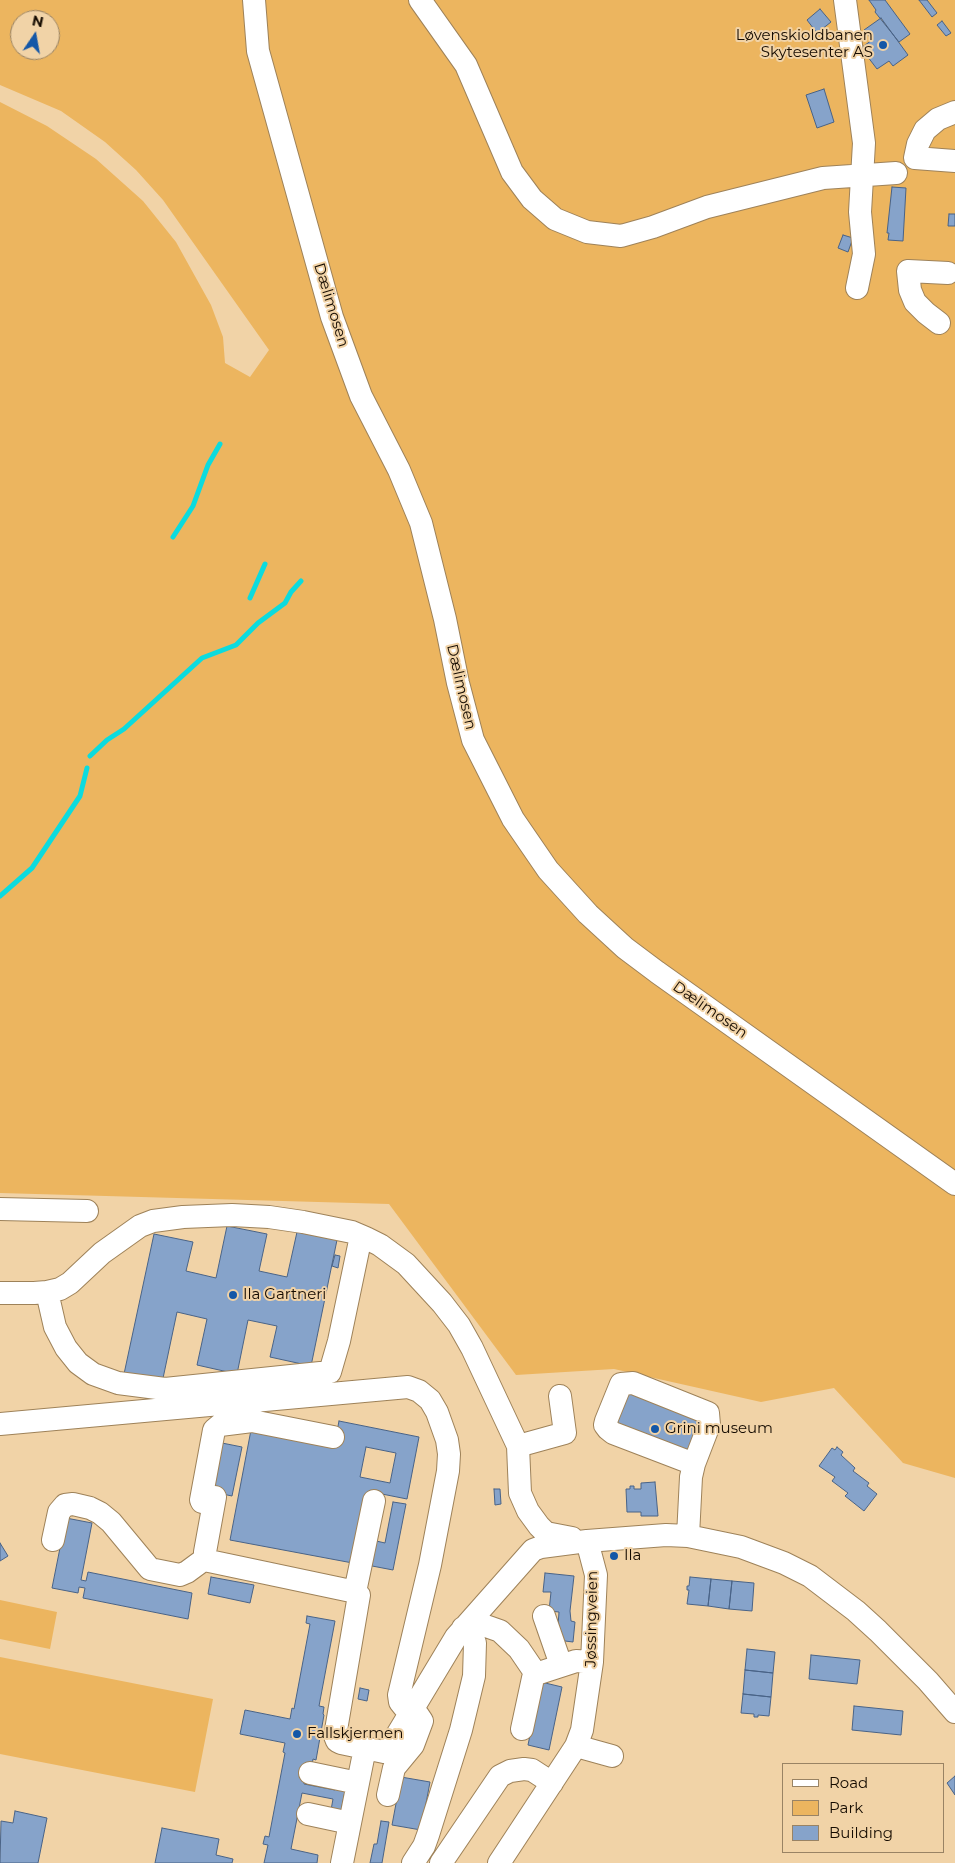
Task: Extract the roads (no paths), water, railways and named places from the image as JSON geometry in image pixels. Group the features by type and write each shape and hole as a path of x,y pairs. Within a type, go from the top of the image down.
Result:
{"street":[{"name":"Dælimosen","path":"254,0 258,51 332,317 362,396 399,470 422,523 458,683 473,740 513,819 548,870 588,914 626,948 955,1184"},
{"path":"420,0 466,65 512,172 532,199 555,219 587,232 621,236 653,227 708,207 823,178 896,174"},
{"path":"845,0 864,143 860,212 864,254 857,288"},
{"path":"955,112 938,119 925,130 918,144 915,158 955,161"},
{"path":"939,323 915,302 910,290 908,271 948,273"},
{"path":"0,1209 87,1212"},
{"path":"0,1293 47,1292 60,1289 70,1283 102,1252 125,1235 153,1221 192,1216 232,1215 268,1217 303,1222 352,1232 362,1236 380,1245 406,1264 442,1303 458,1324 472,1348 518,1446 520,1493 528,1510 539,1526 546,1533 588,1541"},
{"path":"47,1292 55,1327 66,1348 78,1363 93,1374 118,1383 165,1389 330,1372 339,1341 362,1236"},
{"path":"688,1536 690,1483 694,1464 709,1425 708,1413 633,1383 621,1384 606,1420 608,1429 694,1464"},
{"path":"0,1424 408,1387 419,1391 430,1400 437,1412 447,1440 449,1454 448,1471 430,1565 399,1695 400,1702 421,1717 420,1726 413,1745 394,1768 388,1795"},
{"path":"518,1446 565,1433 560,1396"},
{"path":"332,1437 252,1421 220,1425 216,1427 201,1500 202,1502 214,1501 205,1552 206,1558 212,1562 356,1592 359,1595 335,1736 337,1741 384,1752 388,1750 456,1637 533,1550 541,1547 588,1541 666,1535 688,1536 741,1547 784,1563 810,1576 856,1611 878,1631 928,1681 955,1712"},
{"path":"356,1592 374,1501"},
{"path":"53,1540 58,1512 65,1505 72,1504 90,1508 111,1522 150,1569 180,1575 206,1558"},
{"name":"Jøssingveien","path":"499,1863 576,1746 586,1716 592,1662 596,1575 588,1541"},
{"path":"544,1616 561,1665"},
{"path":"463,1628 483,1626 500,1631 519,1649 536,1674"},
{"path":"418,1861 461,1730 474,1676 475,1643 463,1628"},
{"path":"522,1729 533,1678 536,1674 576,1661 592,1662"},
{"path":"576,1746 612,1756"},
{"path":"342,1863 365,1748"},
{"path":"441,1863 500,1776 510,1772 532,1770 552,1783"},
{"path":"310,1773 358,1783"},
{"path":"308,1814 350,1823"}],"waterway":[{"path":"173,537 193,506 208,465 220,444"},
{"path":"250,598 265,564"},
{"path":"90,756 107,740 124,729 202,658 236,645 258,623 285,603 291,592 301,581"},
{"path":"0,896 32,868 80,796 87,768"}],"place":[{"name":"Løvenskioldbanen Skytesenter AS","path":"883,45"},
{"name":"Ila Gartneri","path":"233,1295"},
{"name":"Grini museum","path":"655,1429"},
{"name":"Ila","path":"614,1556"},
{"name":"Fallskjermen","path":"297,1734"}]}
